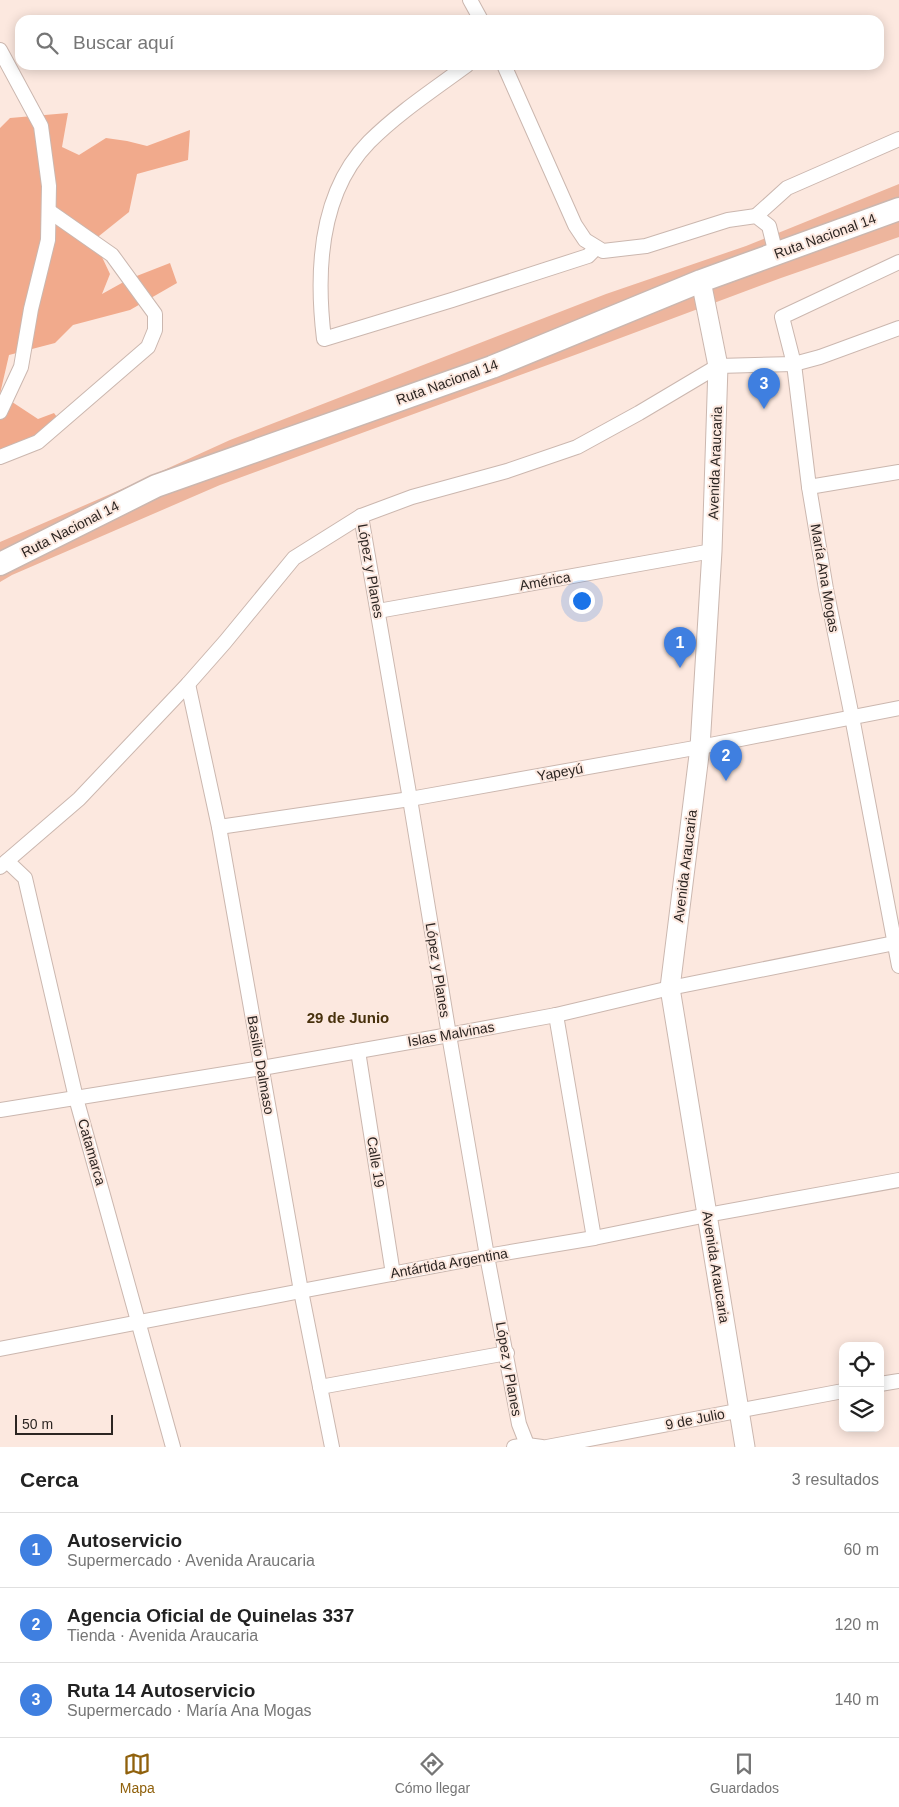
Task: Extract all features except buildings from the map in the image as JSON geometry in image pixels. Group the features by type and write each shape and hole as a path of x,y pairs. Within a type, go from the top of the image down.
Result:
{"highway":[{"name":"Ruta Nacional 14","path":"0,564 156,486 492,367 701,282 899,209"}],"main road":[{"name":"Avenida Araucaria","path":"701,282 718,366 712,551 700,747 670,988 745,1447"}],"street":[{"path":"470,0 478,15"},
{"path":"0,50 41,126 49,186 48,240 31,308 21,367 0,412"},
{"path":"460,70 402,112 368,144 344,176 332,201 322,252 321,314 324,339 588,256 596,248"},
{"path":"506,70 575,225 585,240 603,251 646,246 728,220 756,216 787,188 899,139"},
{"path":"0,456 38,442 148,347 155,330 155,314 112,255 48,211"},
{"path":"756,216 769,226 776,254"},
{"name":"María Ana Mogas","path":"899,262 782,317 794,364 809,486 826,589 897,943 899,966"},
{"path":"25,878 4,864 79,799 188,684 294,558 361,516 412,497 507,471 577,447 640,414 718,366 794,364 820,357 899,328"},
{"path":"809,486 899,472"},
{"name":"López y Planes","path":"361,516 487,1256 507,1353 519,1424 520,1447"},
{"name":"América","path":"378,611 712,551"},
{"name":"Basilio Dalmaso","path":"188,684 220,827 301,1291 332,1447"},
{"name":"Yapeyú","path":"220,827 410,799 700,747 899,708"},
{"name":"Catamarca","path":"30,842 24,858 25,878 76,1098 140,1322 173,1447"},
{"name":"Islas Malvinas","path":"0,1110 262,1068 449,1035 556,1014 670,988 897,943"},
{"path":"556,1014 594,1238"},
{"name":"Calle 19","path":"358,1051 393,1274"},
{"name":"Antártida Argentina","path":"0,1349 899,1180"},
{"path":"320,1387 507,1353"},
{"path":"884,1383 899,1381"},
{"name":"9 de Julio","path":"547,1447 839,1392"},
{"path":"520,1447 542,1447"}],"shaded area":[{"path":"68,113 62,147 79,155 106,138 147,146 190,130 188,160 137,174 129,212 94,240 110,274 102,294 129,279 170,263 177,283 130,310 73,325 55,343 9,355 0,394 0,128 10,118"},
{"path":"899,184 899,237 781,278 220,485 12,575 0,582 0,542 230,440 606,294 746,246"},
{"path":"0,394 38,419 54,413 62,424 0,456"}],"place":[{"name":"Ruta 14 Autoservicio","path":"764,409"},
{"name":"Autoservicio","path":"680,668"},
{"name":"Agencia Oficial de Quinelas 337","path":"726,781"}],"district":[{"name":"29 de Junio","path":"348,1018"}]}
